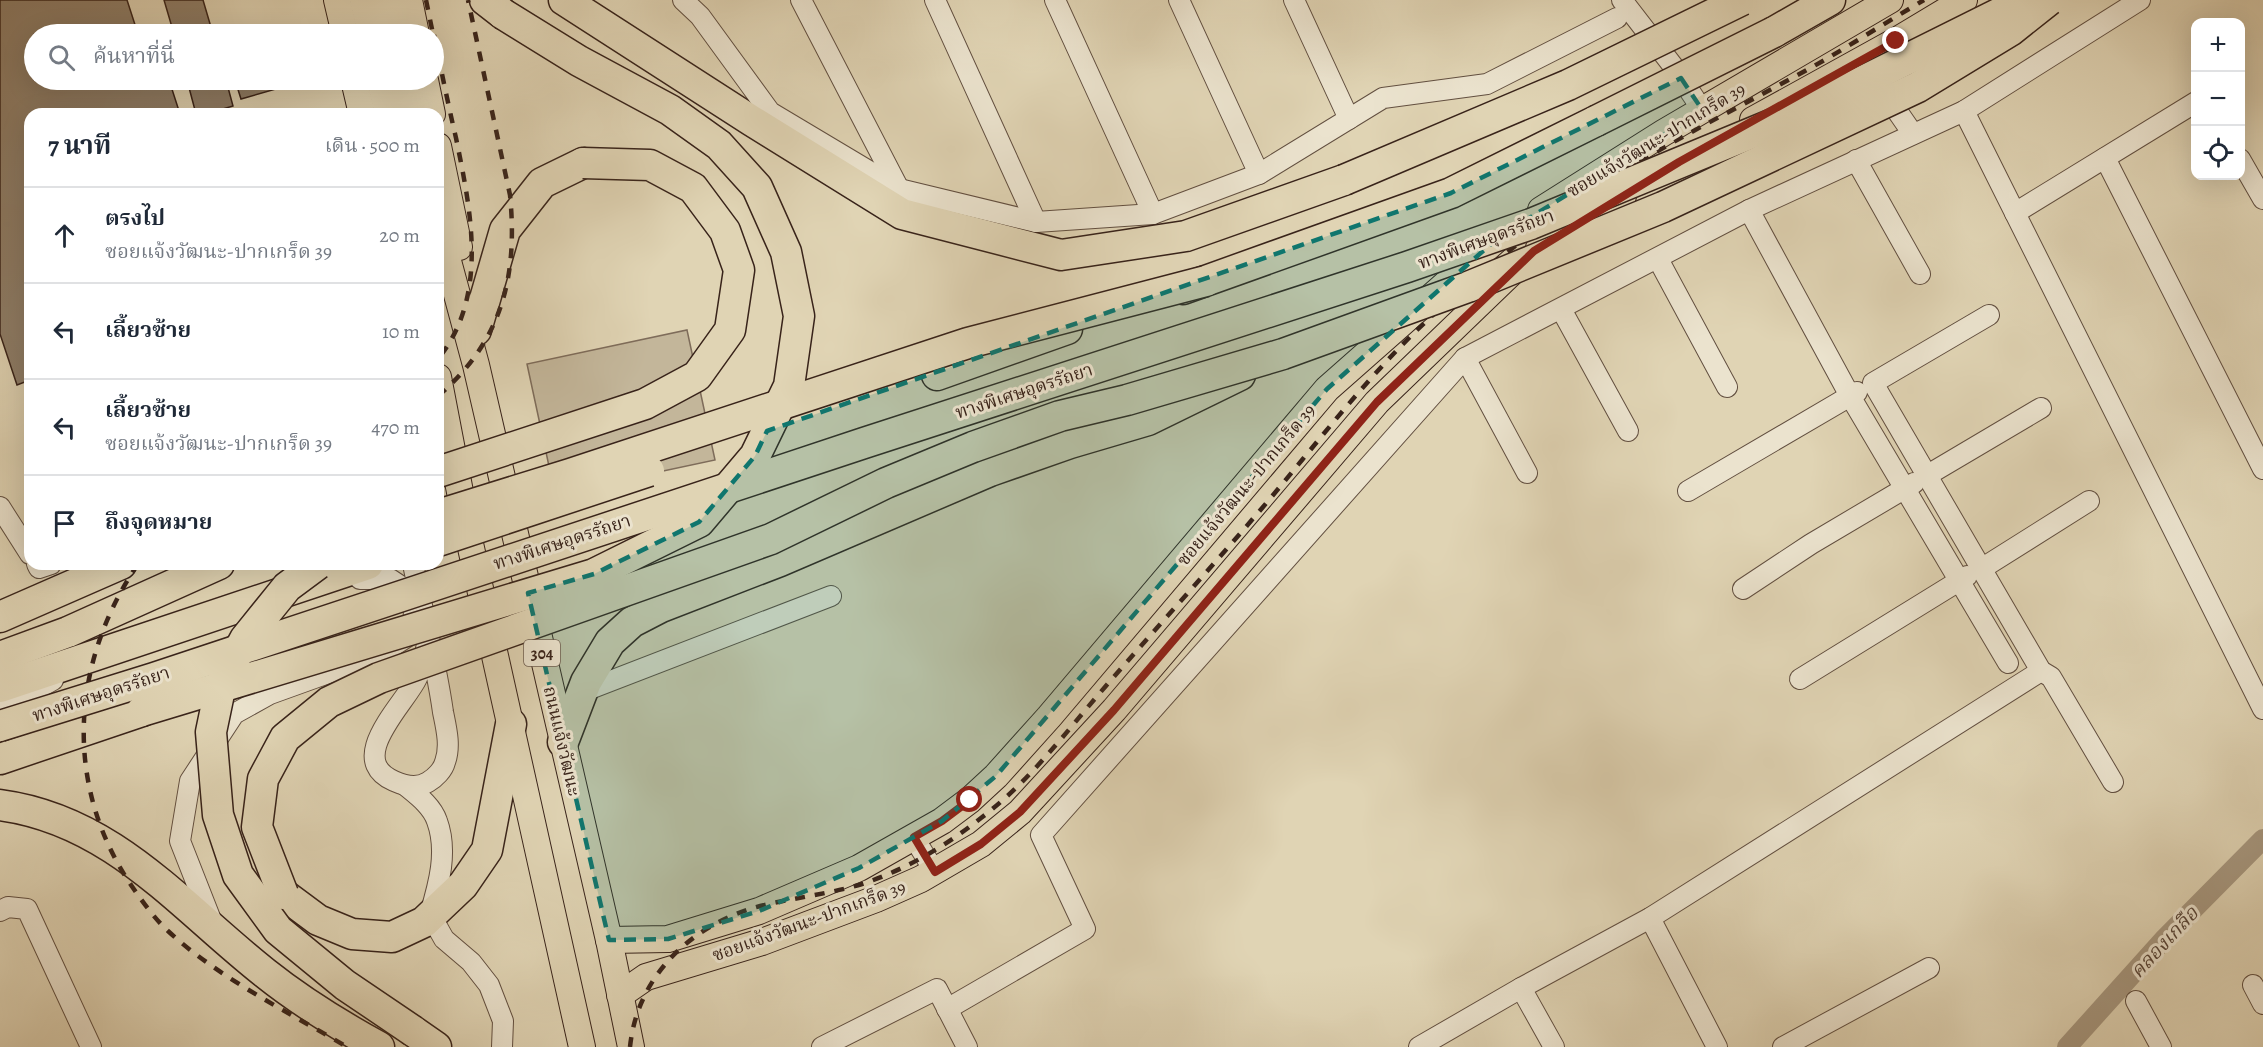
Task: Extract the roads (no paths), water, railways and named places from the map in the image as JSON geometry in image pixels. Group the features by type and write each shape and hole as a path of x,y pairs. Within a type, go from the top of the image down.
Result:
{"highway":[{"path":"564,0 752,122 902,214 1061,255 1186,236 1344,180 1568,85 1743,0"},
{"path":"444,539 937,375 1451,193 1781,28 1830,0"},
{"name":"ทางพิเศษอุดรรัถยา","path":"0,726 1384,275 1531,224 1795,116 2026,0"},
{"path":"511,724 487,850 463,885 424,922 392,937 352,934 318,920 283,894 257,827 263,779 285,738 329,702 379,678 771,539 886,483 973,447 1060,416 1127,400 1283,354 1468,288 1663,207 1918,87 2010,31 2049,0"},
{"path":"0,759 142,711 594,574 699,522 755,456 789,386 799,316 786,252 757,187 718,145 670,110 579,62 494,7"},
{"path":"444,470 645,404 697,376 730,330 739,270 725,231 693,188 650,165 583,163 542,183 505,230 476,330"},
{"path":"444,513 968,343 1206,281"},
{"path":"562,742 582,692 610,642 632,622 660,607 780,561 990,471 1070,443 1148,420 1283,354"},
{"path":"0,617 106,570"},
{"path":"0,657 68,632 206,570"},
{"path":"310,570 287,587 252,630 221,684 211,732 218,815 237,875 278,930 345,985 424,1039"},
{"path":"0,687 392,570"},
{"path":"0,805 45,814 98,837 143,868 263,971 304,1003 379,1047"}],"main road":[{"path":"338,0 343,24"},
{"path":"363,0 369,24"},
{"path":"386,0 392,24"},
{"path":"409,0 414,24"},
{"name":"ซอยแจ้งวัฒนะ-ปากเกร็ด 39","path":"609,940 668,939 759,911 859,868 942,821 970,800 1012,759 1327,389 1500,236 1663,133 1890,0"},
{"name":"ซอยแจ้งวัฒนะ-ปากเกร็ด 39","path":"620,995 646,977 762,942 876,899 935,872 981,844 1020,812 1114,710 1377,402 1534,251 1679,162 1964,0"},
{"path":"356,90 361,108"},
{"path":"382,90 387,108"},
{"path":"405,90 410,108"},
{"path":"427,90 431,108"},
{"name":"ถนนแจ้งวัฒนะ","path":"444,175 476,330 476,365"},
{"name":"ถนนแจ้งวัฒนะ","path":"444,246 476,365 609,940 631,1047"},
{"name":"304","path":"444,408 469,539 582,1047"}],"street":[{"path":"683,0 700,16 770,112 899,189 1036,222 1153,214 1259,174 1383,98 1487,84 1620,9 1672,66 1703,111"},
{"path":"801,0 899,189"},
{"path":"935,0 1036,222"},
{"path":"1055,0 1153,214"},
{"path":"1179,0 1259,174"},
{"path":"1294,0 1349,118"},
{"path":"947,1008 1085,929 1041,835 1465,358 1749,210 1964,111 2140,0"},
{"path":"1863,59 1912,134"},
{"path":"2015,213 2191,105"},
{"path":"1964,111 2263,709"},
{"path":"2105,158 2263,469"},
{"path":"1856,160 1920,274"},
{"path":"2245,166 2263,199"},
{"path":"1749,210 1860,390 1969,575 2041,672 2051,676 2113,782"},
{"path":"1658,259 1727,387"},
{"path":"1561,309 1628,431"},
{"path":"1688,491 1989,315"},
{"path":"1465,358 1527,473"},
{"path":"1743,589 1811,544 2041,408"},
{"path":"1800,680 2089,501"},
{"path":"0,507 24,541"},
{"path":"444,549 469,539"},
{"path":"392,570 429,634 438,673 447,739 446,762 435,778 421,786 406,786"},
{"path":"0,687 53,680 392,570"},
{"path":"214,928 180,841 190,781 234,714 270,694 381,654 413,633 414,608 408,591 392,570"},
{"path":"1969,575 2008,663"},
{"path":"582,692 831,596"},
{"path":"429,634 425,656 417,678 378,735 374,750 377,767 390,779 406,786 423,800 437,819 442,850 438,885 430,914 444,939 471,962 489,985 503,1021 502,1047"},
{"path":"1419,1047 1650,918 2041,672"},
{"path":"0,710 53,680"},
{"path":"914,837 935,872"},
{"path":"0,911 8,907 27,909 91,1047"},
{"path":"1650,918 1717,1047"},
{"path":"1783,1047 1929,968"},
{"path":"2253,985 2263,1004"},
{"path":"1521,988 1554,1047"},
{"path":"822,1047 937,989 967,1047"},
{"path":"2136,1001 2161,1047"}],"waterway":[{"name":"คลองเกลือ","path":"2067,1047 2165,938 2263,839"}],"railway":[{"path":"426,0 431,24"},
{"path":"444,390 460,375 491,330 508,280 511,253 510,195 468,0"},
{"path":"630,1047 643,999 655,978 670,959 707,928 753,908 848,888 894,872 939,847 999,804 1046,756 1282,485 1375,374 1415,332 1472,280 1565,210 1630,168 1828,58 1924,0"},
{"path":"444,82 467,194 472,252 470,281 464,308 454,334 444,350"},
{"path":"135,570 116,602 99,641 88,682 84,723 86,765 94,806 109,846 131,885 148,909 188,948 254,993 347,1047"}]}
